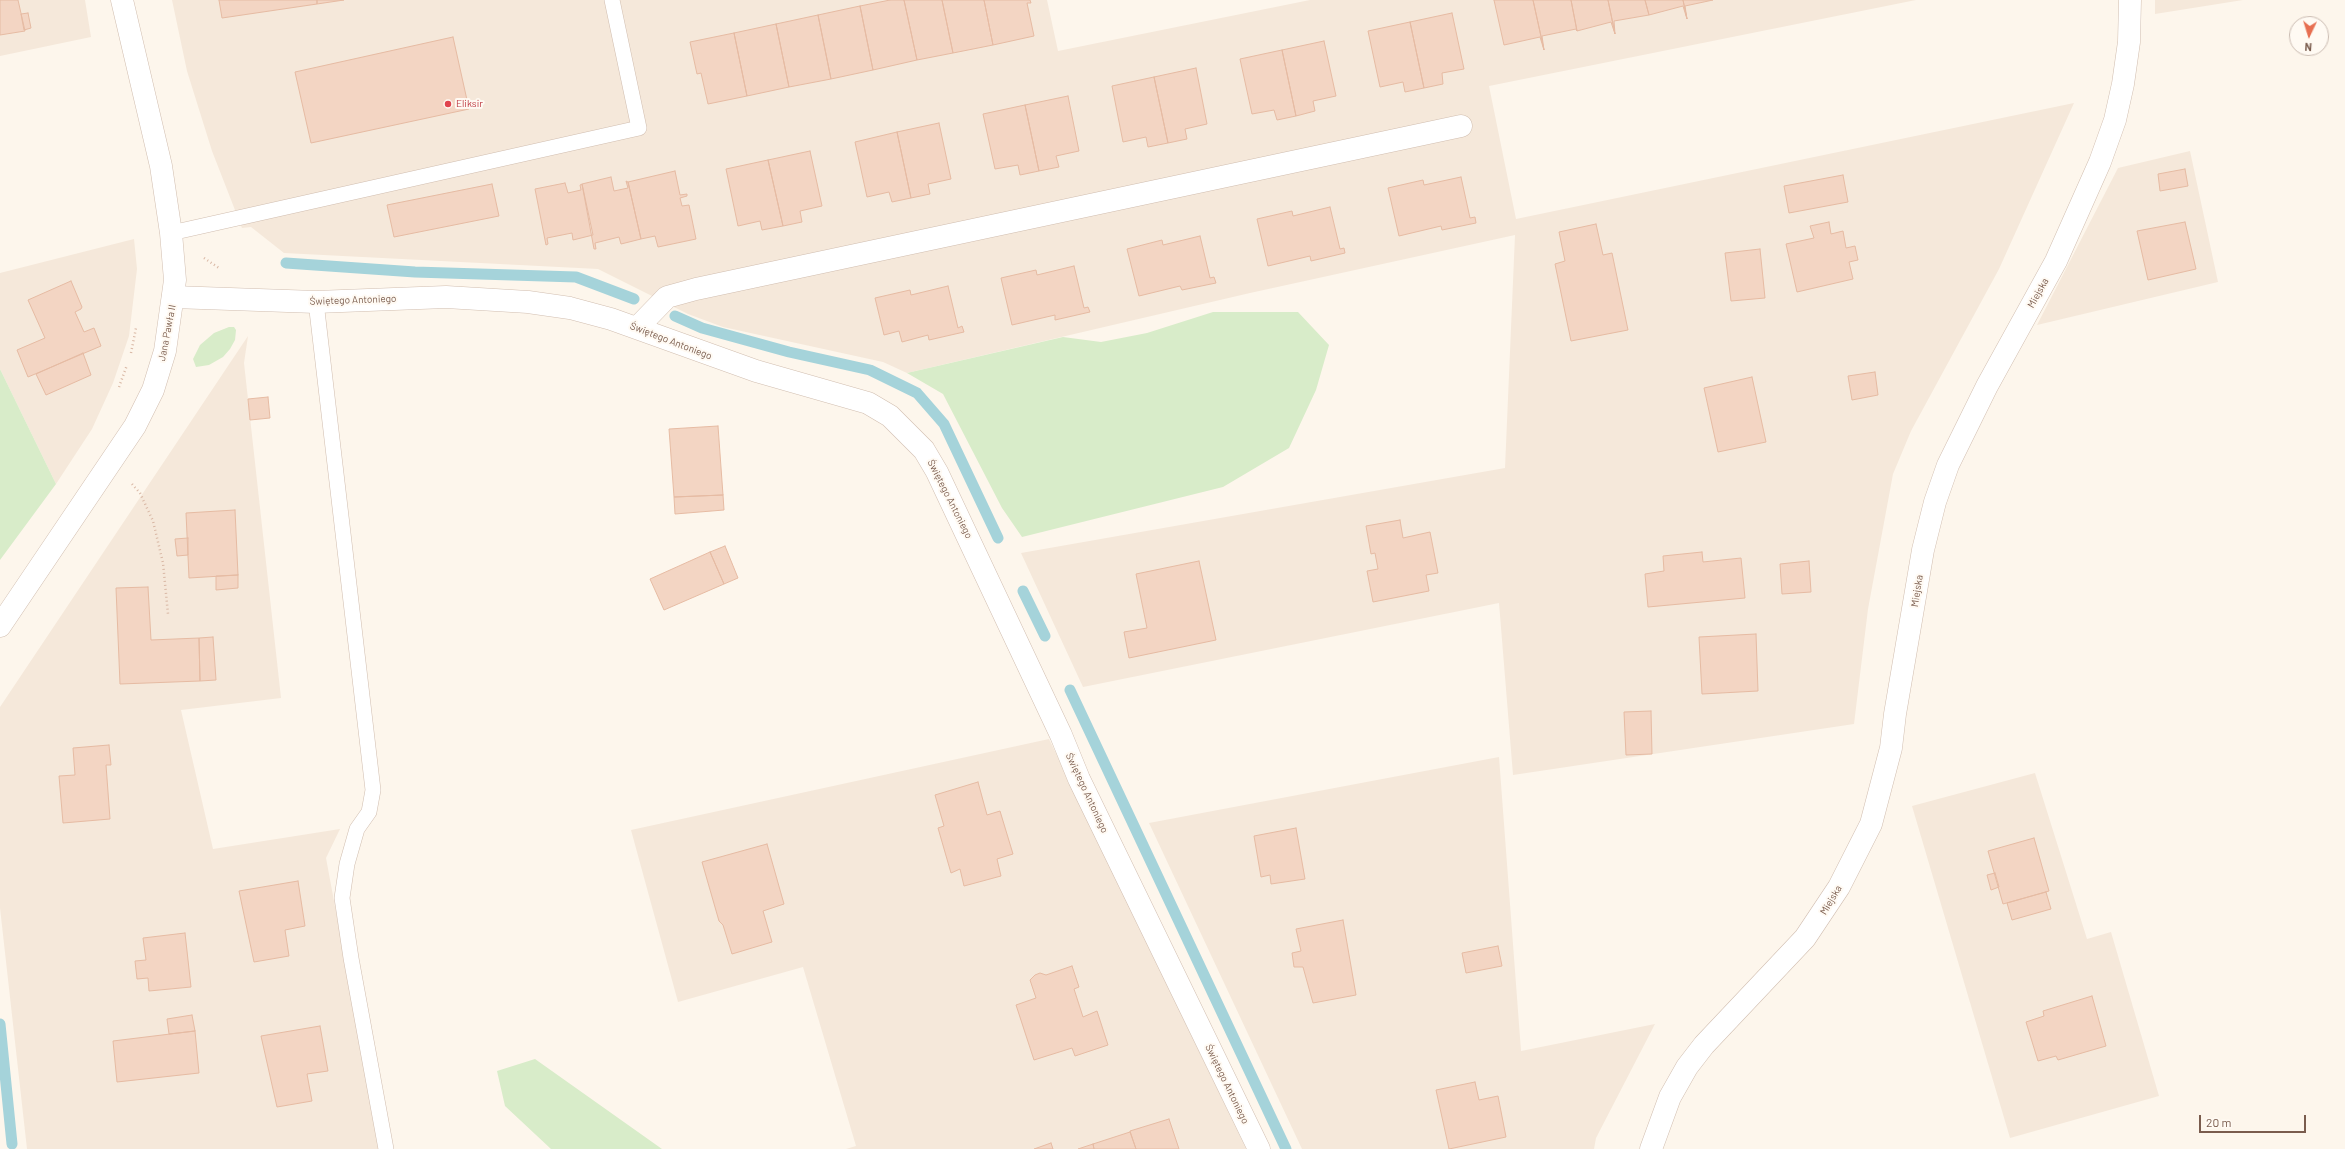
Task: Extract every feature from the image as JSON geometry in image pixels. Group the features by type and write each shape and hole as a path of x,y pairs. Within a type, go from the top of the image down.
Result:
{"street":[{"name":"Jana Pawła II","path":"0,626 135,426 153,390 166,351 175,280 172,233 161,166 122,0"},
{"name":"Miejska","path":"1651,1149 1670,1097 1687,1067 1704,1045 1805,938 1839,887 1871,824 1891,748 1895,714 1923,550 1935,502 1948,465 1987,386 2056,261 2100,162 2115,120 2124,84 2129,42 2130,0"},
{"path":"637,328 667,297 696,289 1461,126"},
{"name":"Świętego Antoniego","path":"174,297 316,302 446,297 484,298 570,308 637,328 756,371 834,392 868,403 890,416 924,450 937,472 977,554 1061,735 1079,779 1259,1149"}],"lane":[{"path":"172,233 638,128 612,0"},
{"path":"316,302 373,790 369,812 357,829 351,850 342,898 351,958 386,1149"}],"path":[{"path":"130,357 136,326"},
{"path":"116,394 127,364"},
{"path":"110,464 140,493 153,521 163,563 168,614"}],"shaded area":[{"path":"0,0 85,0 91,37 0,56"},
{"path":"172,0 1047,0 1058,51 1310,0 1916,0 1489,86 1516,219 2074,103 1999,269 1911,431 1893,474 1868,609 1854,724 1513,775 1499,603 1083,687 1021,553 1505,468 1515,235 1250,293 907,373 883,362 723,327 688,314 598,269 284,253 251,227 242,228 212,151 187,71"},
{"path":"2155,0 2243,0 2155,14"},
{"path":"2190,151 2218,282 2037,325 2118,168"},
{"path":"134,239 137,269 129,336 113,383 92,429 56,484 0,369 0,273"},
{"path":"248,336 244,363 281,698 181,710 213,849 340,829 326,858 380,1149 27,1149 0,908 0,707"},
{"path":"1049,739 1246,1149 846,1149 856,1146 803,967 678,1002 631,830"},
{"path":"1499,757 1521,1051 1655,1024 1596,1138 1594,1149 1302,1149 1149,823"},
{"path":"2035,773 2087,939 2111,932 2159,1096 2010,1138 1912,806"}],"green space":[{"path":"1213,312 1298,312 1329,345 1316,390 1289,448 1223,487 1022,537 1002,508 943,394 907,373 1063,337 1101,342 1147,333"},
{"path":"229,327 234,327 236,330 235,340 230,349 223,357 209,365 196,367 193,359 200,345 214,333"},
{"path":"0,369 56,484 0,560"},
{"path":"535,1059 662,1149 551,1149 505,1106 497,1071"}],"building":[{"path":"0,0 18,0 25,31 0,35"},
{"path":"219,0 317,0 317,4 222,18"},
{"path":"317,0 344,0 317,4"},
{"path":"890,0 904,0 917,60 873,70 860,6"},
{"path":"904,0 942,0 953,53 917,60"},
{"path":"942,0 984,0 993,45 953,53"},
{"path":"984,0 1030,0 1031,3 1027,3 1034,36 993,45"},
{"path":"1494,0 1533,0 1544,50 1540,37 1504,45"},
{"path":"1533,0 1571,0 1577,31 1576,29 1542,36 1544,50"},
{"path":"1571,0 1608,0 1615,34 1611,22 1577,31"},
{"path":"1608,0 1645,0 1649,15 1614,21 1615,34"},
{"path":"1645,0 1683,0 1687,19 1683,6 1649,15"},
{"path":"1683,0 1713,0 1685,6 1687,19"},
{"path":"860,6 873,70 831,79 818,15"},
{"path":"28,13 31,28 24,30 21,14"},
{"path":"1452,13 1464,69 1442,73 1443,84 1424,88 1410,22"},
{"path":"818,15 831,79 789,87 776,24"},
{"path":"1410,22 1424,88 1405,92 1403,82 1380,87 1368,31"},
{"path":"776,24 789,87 747,96 734,33"},
{"path":"734,33 747,96 708,104 701,73 697,74 690,42"},
{"path":"453,37 469,109 311,143 295,72"},
{"path":"1324,41 1336,96 1313,101 1315,111 1296,116 1282,50"},
{"path":"1282,50 1296,116 1277,120 1274,110 1252,114 1240,59"},
{"path":"1196,68 1207,124 1185,129 1187,139 1168,143 1154,77"},
{"path":"1154,77 1168,143 1148,147 1146,137 1123,142 1112,86"},
{"path":"1068,96 1079,151 1056,156 1059,167 1039,171 1025,105"},
{"path":"1025,105 1039,171 1020,175 1018,165 995,169 983,114"},
{"path":"939,123 951,179 928,184 930,194 911,198 897,132"},
{"path":"897,132 911,198 892,202 889,192 867,197 855,142"},
{"path":"810,151 822,206 800,211 802,222 783,226 768,160"},
{"path":"768,160 783,226 762,230 760,221 738,226 726,169"},
{"path":"2185,169 2188,186 2160,191 2158,174"},
{"path":"675,171 680,195 687,194 687,196 680,198 682,206 689,205 696,239 658,247 655,236 641,239 628,182"},
{"path":"1843,175 1848,202 1789,213 1784,186"},
{"path":"611,177 614,191 628,188 626,181 628,182 641,239 621,244 619,237 595,243 596,249 594,249 582,184"},
{"path":"1461,177 1470,218 1475,217 1476,223 1442,230 1441,226 1399,236 1388,188 1423,180 1424,185"},
{"path":"565,183 568,193 581,190 580,185 582,184 593,235 573,240 572,233 547,238 548,244 546,245 535,189"},
{"path":"492,184 499,216 394,237 387,205"},
{"path":"1330,207 1340,249 1344,248 1345,253 1311,261 1310,256 1268,266 1257,219 1292,211 1293,216"},
{"path":"1829,222 1831,234 1843,231 1846,248 1855,246 1858,260 1849,262 1853,279 1797,292 1786,244 1814,238 1810,226"},
{"path":"2185,222 2196,269 2148,280 2137,231"},
{"path":"1596,224 1603,255 1612,253 1628,330 1571,341 1555,264 1565,261 1559,232"},
{"path":"1200,236 1210,278 1214,277 1216,283 1182,290 1180,286 1139,296 1127,249 1162,240 1163,245"},
{"path":"1760,249 1765,298 1731,301 1725,253"},
{"path":"1074,266 1084,308 1088,307 1090,312 1055,320 1055,315 1012,325 1001,278 1036,270 1037,275"},
{"path":"71,281 82,307 75,312 84,332 94,328 101,346 28,377 17,350 45,338 28,300"},
{"path":"948,286 958,328 962,326 964,332 929,340 928,335 902,342 899,331 884,335 875,298 910,290 911,295"},
{"path":"83,353 91,375 46,395 36,374"},
{"path":"1875,372 1878,395 1852,400 1848,376"},
{"path":"1752,377 1766,442 1718,452 1704,388"},
{"path":"268,397 270,418 250,420 248,399"},
{"path":"718,426 723,495 674,497 669,429"},
{"path":"723,495 724,510 675,514 674,497"},
{"path":"235,510 238,575 189,578 186,513"},
{"path":"1400,520 1403,538 1430,532 1438,573 1426,575 1429,591 1373,602 1367,571 1378,569 1375,553 1371,554 1366,526"},
{"path":"188,538 188,555 177,556 175,539"},
{"path":"725,546 738,578 724,584 710,552"},
{"path":"710,552 724,584 664,610 650,579"},
{"path":"1702,552 1703,562 1741,558 1745,598 1648,607 1645,574 1664,571 1663,556"},
{"path":"1199,561 1216,640 1129,658 1124,632 1147,628 1136,574"},
{"path":"1809,561 1811,592 1782,594 1780,564"},
{"path":"238,575 238,588 216,590 216,576"},
{"path":"148,587 151,640 199,638 200,681 120,684 116,588"},
{"path":"1756,634 1758,691 1702,694 1699,637"},
{"path":"213,637 216,680 200,681 199,638"},
{"path":"1651,711 1652,754 1626,755 1624,712"},
{"path":"109,745 111,765 106,765 110,819 63,823 59,776 75,775 73,748"},
{"path":"978,782 987,815 1000,811 1013,854 997,859 1001,876 964,886 960,869 951,873 938,828 944,826 935,795"},
{"path":"1296,828 1305,879 1271,884 1270,875 1261,877 1254,836"},
{"path":"2034,838 2049,891 2003,904 1988,851"},
{"path":"767,844 784,904 763,911 772,942 732,954 723,925 719,921 702,862"},
{"path":"1995,873 1999,887 1991,890 1987,875"},
{"path":"298,881 305,926 285,930 289,956 254,962 239,891"},
{"path":"2046,892 2051,909 2012,920 2007,903"},
{"path":"1343,920 1356,995 1313,1003 1303,967 1294,967 1292,953 1301,951 1296,929"},
{"path":"185,933 191,987 149,991 148,978 137,979 135,961 146,960 143,938"},
{"path":"1498,946 1502,966 1466,973 1462,953"},
{"path":"1072,966 1079,987 1074,989 1083,1017 1097,1011 1108,1045 1075,1056 1072,1048 1034,1060 1016,1005 1036,998 1030,980 1035,975 1040,973 1046,975"},
{"path":"2092,996 2106,1046 2058,1060 2056,1056 2038,1061 2026,1022 2044,1016 2043,1011"},
{"path":"192,1015 195,1031 169,1034 167,1019"},
{"path":"320,1026 328,1071 307,1074 312,1101 277,1107 261,1036"},
{"path":"195,1031 199,1073 117,1082 113,1041"},
{"path":"1475,1082 1479,1100 1498,1096 1506,1137 1449,1149 1436,1090"},
{"path":"1169,1119 1179,1149 1136,1149 1130,1131"},
{"path":"1130,1132 1136,1149 1094,1149 1093,1144"},
{"path":"1051,1143 1053,1149 1034,1149"},
{"path":"1093,1144 1094,1149 1078,1149"}],"waterway":[{"path":"286,263 415,272 576,277 634,299"},
{"path":"675,316 702,328 789,352 870,370 917,393 944,424 998,538"},
{"path":"1023,591 1045,636"},
{"path":"1070,690 1286,1149"},
{"path":"0,1024 12,1144"}],"place":[{"name":"Eliksir","path":"448,104"}]}
